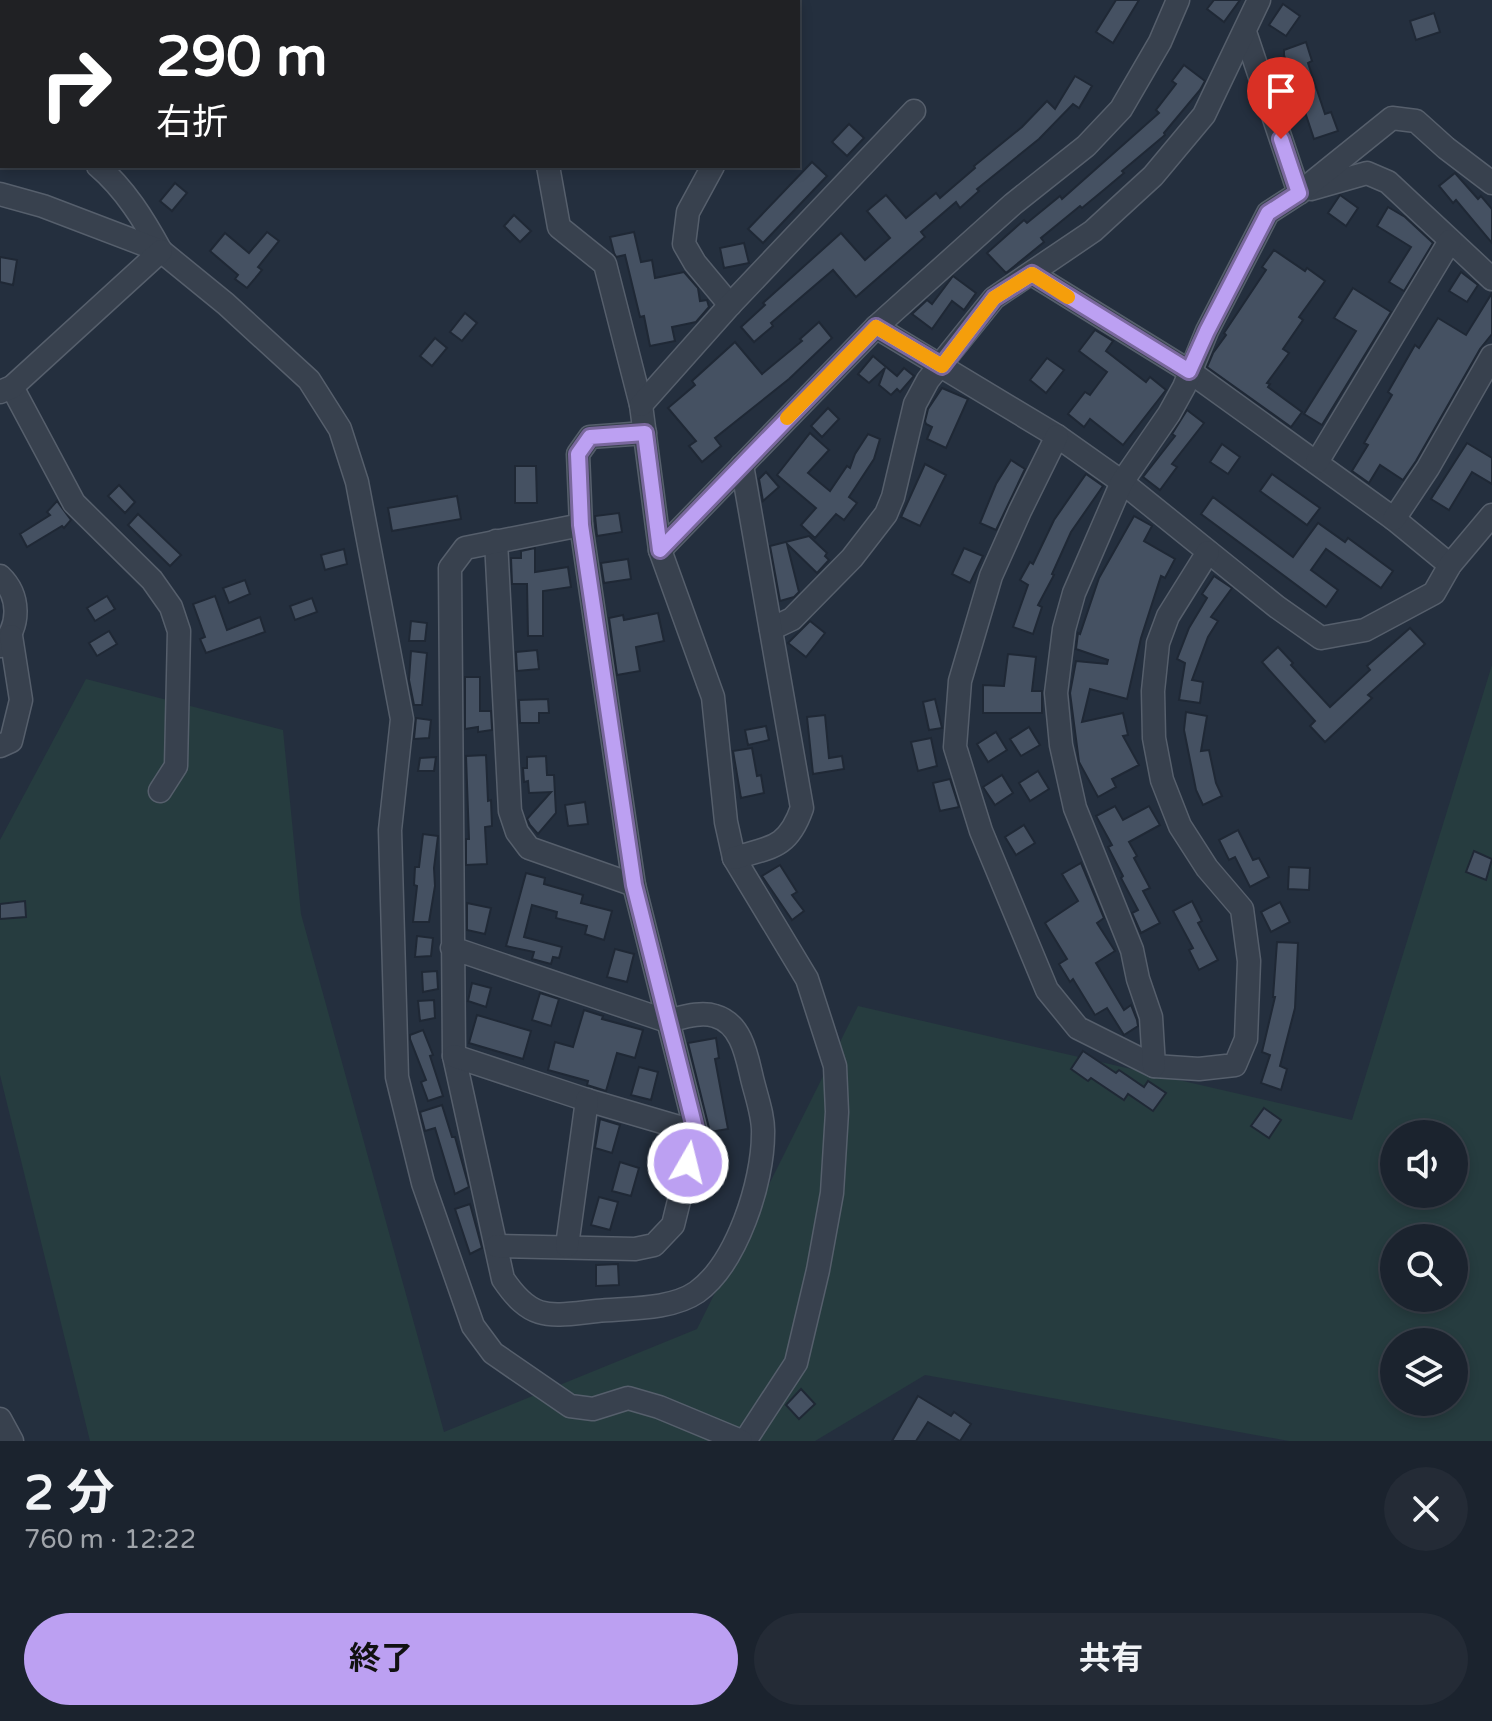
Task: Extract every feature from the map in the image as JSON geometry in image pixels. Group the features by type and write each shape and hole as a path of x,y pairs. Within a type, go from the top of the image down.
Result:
{"street":[{"path":"660,550 876,327 1013,204 1086,146 1121,109 1160,42 1178,0"},
{"path":"771,629 792,619 877,528 893,497 915,404 928,380 994,298 1093,231 1153,176 1204,115 1259,0"},
{"path":"1245,32 1299,193"},
{"path":"641,405 730,305 914,111"},
{"path":"1154,1066 1151,1017 1132,950 1075,808 1061,745 1056,693 1064,629 1074,593 1122,482 1184,387 1207,331 1268,213 1299,193 1392,118 1416,121 1492,183"},
{"path":"100,168 114,180 144,221 161,251"},
{"path":"0,194 43,206 161,251 226,304 309,380 340,429 357,482 402,719 390,830 397,1077 423,1183 473,1326 493,1353 570,1406 593,1409 628,1398 659,1407 743,1441 796,1363 832,1193 837,1112 835,1066 807,979 734,858 726,822 713,697 660,550 641,405 605,264 559,227 548,168"},
{"path":"712,168 688,212 684,244 695,263 730,305"},
{"path":"1299,193 1367,173 1388,182 1492,279"},
{"path":"1317,462 1450,241"},
{"path":"160,791 176,766 179,631 171,607 152,580 74,503 6,389 161,251"},
{"path":"1032,274 1189,371 1394,519 1450,565"},
{"path":"876,327 1057,436 1122,482 1321,638 1365,630 1434,593 1450,565 1492,515"},
{"path":"1394,519 1428,468 1492,356"},
{"path":"497,1246 635,1249 654,1245 673,1225 696,1132 634,885 581,525 578,454 584,445 590,437 645,433"},
{"path":"1057,436 991,576 960,681 955,747 981,831 1047,990 1078,1028 1154,1066 1199,1069 1235,1065 1246,1039 1249,961 1242,909 1207,868 1180,826 1162,780 1154,738 1153,691 1158,643 1168,616 1208,552"},
{"path":"734,858 780,845 794,830 802,808 742,465"},
{"path":"452,948 667,1021 693,1015 716,1016 737,1032 745,1046 764,1131 759,1170 743,1224 722,1269 696,1293 671,1303 541,1314 517,1300 503,1279 454,1056 452,948 450,568 465,548 581,525"},
{"path":"496,541 510,811 517,832 529,848 634,885"},
{"path":"0,576 10,585 17,612 5,641 21,700 11,741 0,746"},
{"path":"454,1056 696,1132"},
{"path":"567,1246 587,1100"},
{"path":"0,1419 12,1441"}],"green space":[{"path":"1492,665 1492,1441 1289,1441 925,1375 815,1441 90,1441 0,1075 0,840 86,679 283,730 301,914 444,1432 697,1329 858,1006 1352,1120"}],"building":[{"path":"1116,0 1139,0 1113,43 1096,32"},
{"path":"1214,0 1240,0 1224,22 1207,9"},
{"path":"1283,4 1300,16 1286,36 1269,25"},
{"path":"1434,13 1440,32 1416,40 1410,21"},
{"path":"1306,42 1312,61 1308,63 1325,114 1331,112 1338,131 1314,139 1302,103 1296,105 1289,86 1293,84 1284,55 1284,50"},
{"path":"1184,65 1205,81 1165,135 1105,189 1041,238 1044,242 1006,273 987,253 1024,220 1027,223 1060,196 1062,199 1159,113 1156,110 1176,84 1172,81"},
{"path":"1075,76 1092,86 1079,108 1073,104 1039,139 977,189 979,191 960,208 956,202 921,232 925,237 856,297 833,270 771,323 773,326 754,342 741,327 765,305 763,303 841,233 865,260 890,238 867,211 886,195 906,218 936,193 940,198 1022,127 1047,101 1055,109"},
{"path":"849,124 864,138 847,156 832,142"},
{"path":"812,162 827,176 763,243 748,229"},
{"path":"1455,173 1478,199 1481,196 1492,209 1492,243 1456,200 1453,203 1439,186"},
{"path":"175,183 187,193 172,211 160,201"},
{"path":"1340,195 1358,208 1346,226 1328,213"},
{"path":"1388,207 1405,217 1433,243 1404,291 1389,282 1411,247 1377,226"},
{"path":"514,215 531,231 520,242 504,226"},
{"path":"267,232 279,241 258,267 262,270 247,288 235,279 238,275 210,251 225,233 249,253"},
{"path":"634,232 641,262 652,260 655,278 684,272 698,288 700,301 707,300 709,307 696,322 672,327 675,341 650,346 625,255 616,257 614,253 610,237"},
{"path":"744,243 749,263 724,268 720,248"},
{"path":"1274,250 1325,281 1299,317 1303,320 1283,349 1289,353 1267,383 1270,384 1268,387 1302,412 1291,427 1207,367 1226,335 1224,333 1266,270 1262,267"},
{"path":"0,257 17,260 13,285 0,282"},
{"path":"1461,272 1478,285 1467,302 1449,291"},
{"path":"953,276 976,293 964,310 952,301 932,329 912,314 927,300 932,304"},
{"path":"1353,288 1391,312 1322,425 1304,414 1356,331 1334,318"},
{"path":"1492,293 1492,334 1480,349 1403,480 1380,465 1369,483 1352,471 1368,445 1364,443 1392,395 1388,392 1415,345 1419,348 1438,318 1466,335"},
{"path":"465,313 477,323 462,341 450,332"},
{"path":"819,322 832,338 789,379 715,438 721,446 702,462 689,446 696,441 668,408 695,385 692,381 735,342 762,374 802,341 800,339"},
{"path":"1095,330 1113,341 1106,351 1146,382 1150,377 1166,390 1123,445 1090,419 1084,427 1068,414 1085,392 1090,395 1107,372 1079,351"},
{"path":"435,338 447,348 432,366 420,356"},
{"path":"873,356 897,376 904,368 914,376 900,392 897,389 891,395 879,385 885,368 869,383 858,374"},
{"path":"1047,358 1064,370 1046,393 1030,380"},
{"path":"942,388 968,399 946,448 927,439 932,427 925,421 928,409"},
{"path":"828,408 839,419 822,437 811,426"},
{"path":"1187,410 1204,423 1172,464 1177,467 1160,490 1143,477 1175,436 1172,434"},
{"path":"810,433 829,450 808,473 830,491 847,466 850,468 868,434 880,439 874,459 849,497 857,503 844,520 836,514 815,538 801,525 816,508 777,475"},
{"path":"1467,443 1492,458 1492,484 1472,472 1449,510 1431,499"},
{"path":"1222,444 1240,457 1228,474 1210,462"},
{"path":"1011,460 1025,469 996,530 980,523 996,484"},
{"path":"925,464 946,475 920,526 901,517"},
{"path":"515,466 536,466 537,503 515,503"},
{"path":"766,472 779,487 763,501 759,479"},
{"path":"1086,474 1103,486 1071,532 1038,605 1042,607 1033,634 1013,627 1028,585 1020,580 1030,562 1033,564 1054,520"},
{"path":"1272,474 1320,508 1307,525 1260,491"},
{"path":"119,485 135,502 125,513 108,496"},
{"path":"457,496 461,519 392,531 388,508"},
{"path":"1213,497 1293,557 1318,523 1345,542 1348,538 1393,571 1381,588 1326,549 1311,570 1338,590 1326,607 1201,514"},
{"path":"57,501 71,520 64,528 62,526 27,547 20,534 50,515 47,512"},
{"path":"619,513 622,532 597,536 595,516"},
{"path":"138,514 181,555 170,566 128,525"},
{"path":"1134,516 1152,526 1144,541 1175,559 1165,578 1161,576 1141,638 1127,699 1090,689 1082,722 1123,713 1128,735 1123,736 1139,765 1112,779 1116,787 1098,797 1079,762 1070,693 1076,661 1107,664 1108,660 1076,649 1078,633 1099,578"},
{"path":"809,536 827,553 825,556 829,560 817,573 787,544 799,592 780,601 770,546"},
{"path":"535,548 535,572 568,567 571,587 543,591 543,636 528,636 527,584 512,584 511,558 521,558 521,551"},
{"path":"964,548 983,556 970,583 952,574"},
{"path":"344,549 347,564 325,570 321,555"},
{"path":"628,559 631,579 604,583 601,563"},
{"path":"1214,576 1232,588 1211,617 1218,621 1208,637 1192,680 1203,682 1200,703 1179,700 1185,663 1177,659 1189,628 1207,598 1202,594"},
{"path":"245,580 250,594 229,603 223,588"},
{"path":"107,596 115,609 95,621 87,608"},
{"path":"215,596 227,630 260,617 265,632 206,653 200,639 205,637 193,604"},
{"path":"312,598 317,612 295,620 290,606"},
{"path":"658,613 664,641 636,647 640,671 617,675 609,618 623,615 624,620"},
{"path":"411,621 427,623 425,641 409,641"},
{"path":"810,621 825,633 806,657 788,643"},
{"path":"1410,628 1425,644 1368,695 1372,698 1325,742 1310,726 1315,721 1262,662 1278,647 1330,707 1370,670 1367,666"},
{"path":"109,631 117,644 97,656 89,643"},
{"path":"537,650 539,669 517,671 516,652"},
{"path":"411,651 427,653 422,705 414,705 409,680"},
{"path":"1008,654 1036,657 1032,691 1042,691 1042,713 983,713 983,685 1004,686"},
{"path":"465,677 480,677 480,711 491,711 492,730 478,732 478,727 465,729"},
{"path":"548,699 549,713 539,713 539,723 520,723 519,700"},
{"path":"935,699 942,728 929,730 923,702"},
{"path":"1186,712 1207,716 1201,751 1209,750 1222,796 1203,805 1196,790 1184,730"},
{"path":"825,715 829,758 842,756 844,769 813,774 807,717"},
{"path":"416,718 431,720 429,738 414,739"},
{"path":"766,726 769,740 748,745 745,730"},
{"path":"1029,727 1040,745 1021,756 1010,739"},
{"path":"996,732 1007,750 988,762 977,744"},
{"path":"931,738 937,766 918,771 911,742"},
{"path":"752,748 764,793 741,798 733,751"},
{"path":"486,755 492,826 485,827 487,864 466,865 466,839 469,839 466,756"},
{"path":"546,756 547,775 554,775 556,813 538,834 527,819 551,792 529,793 523,768 527,768 527,757"},
{"path":"436,757 434,771 418,771 420,758"},
{"path":"1038,771 1049,789 1030,801 1019,783"},
{"path":"1002,775 1013,793 995,805 983,787"},
{"path":"950,779 959,807 940,811 933,783"},
{"path":"585,802 588,824 568,826 565,805"},
{"path":"1115,806 1123,820 1149,806 1160,825 1129,842 1150,888 1143,891 1160,923 1141,933 1132,913 1138,910 1108,847 1112,845 1096,816"},
{"path":"1024,825 1035,843 1016,855 1005,837"},
{"path":"1238,830 1253,860 1259,858 1269,877 1250,887 1235,857 1229,860 1219,840"},
{"path":"423,834 438,836 435,886 429,922 413,922 417,886 414,885 415,867 419,867"},
{"path":"1474,851 1492,859 1486,880 1466,872"},
{"path":"1081,863 1104,918 1097,923 1115,951 1096,963 1124,1010 1131,1005 1137,1020 1138,1026 1124,1035 1107,1008 1095,1015 1073,979 1070,982 1059,964 1067,959 1045,923 1078,901 1062,874"},
{"path":"780,865 797,892 792,895 804,911 792,920 762,876"},
{"path":"1289,867 1310,868 1309,890 1288,889"},
{"path":"526,873 545,878 544,884 583,895 581,903 612,911 604,940 585,934 587,926 556,918 557,912 532,905 524,937 562,947 559,958 553,957 551,964 532,959 534,952 506,946"},
{"path":"25,901 26,917 0,919 0,904"},
{"path":"1192,901 1202,921 1198,923 1218,960 1199,970 1189,950 1193,948 1173,911"},
{"path":"1280,902 1290,922 1271,932 1261,912"},
{"path":"467,903 491,908 485,934 467,930"},
{"path":"417,936 433,938 431,956 415,957"},
{"path":"1277,942 1298,943 1295,1008 1280,1066 1287,1069 1281,1090 1261,1083 1270,1055 1262,1052 1275,997"},
{"path":"615,949 634,954 627,982 607,977"},
{"path":"437,971 438,989 423,992 422,972"},
{"path":"472,983 491,988 486,1007 468,1001"},
{"path":"540,993 559,999 551,1026 532,1020"},
{"path":"434,1000 435,1018 420,1021 418,1001"},
{"path":"584,1010 603,1016 602,1019 643,1030 635,1058 617,1053 606,1091 587,1085 588,1081 548,1070 555,1042 573,1047"},
{"path":"477,1015 531,1031 523,1059 469,1043"},
{"path":"423,1030 443,1096 428,1101 421,1082 426,1080 410,1039 410,1035"},
{"path":"716,1038 719,1058 715,1059 728,1129 710,1132 688,1043"},
{"path":"1083,1051 1116,1073 1119,1070 1144,1087 1148,1081 1166,1093 1153,1111 1128,1094 1124,1100 1071,1069"},
{"path":"639,1067 658,1072 651,1100 631,1095"},
{"path":"442,1105 469,1187 455,1194 435,1128 425,1131 420,1112"},
{"path":"1264,1108 1281,1120 1269,1138 1251,1126"},
{"path":"600,1119 620,1125 612,1153 595,1148"},
{"path":"620,1162 639,1168 631,1196 612,1191"},
{"path":"599,1197 618,1202 610,1230 591,1225"},
{"path":"470,1204 482,1248 470,1254 455,1209"},
{"path":"618,1264 619,1285 596,1286 596,1265"},
{"path":"801,1389 815,1404 799,1419 786,1405"},
{"path":"918,1396 951,1416 954,1412 971,1424 960,1441 928,1422 916,1441 892,1441"}],"slow traffic":[{"path":"787,418 876,327 942,366 994,298 1032,274 1068,297"}],"route":[{"path":"688,1163 696,1132 634,885 581,525 578,454 590,437 645,433 660,550 876,327 942,366 994,298 1032,274 1189,371 1268,213 1299,193 1281,139"}]}
